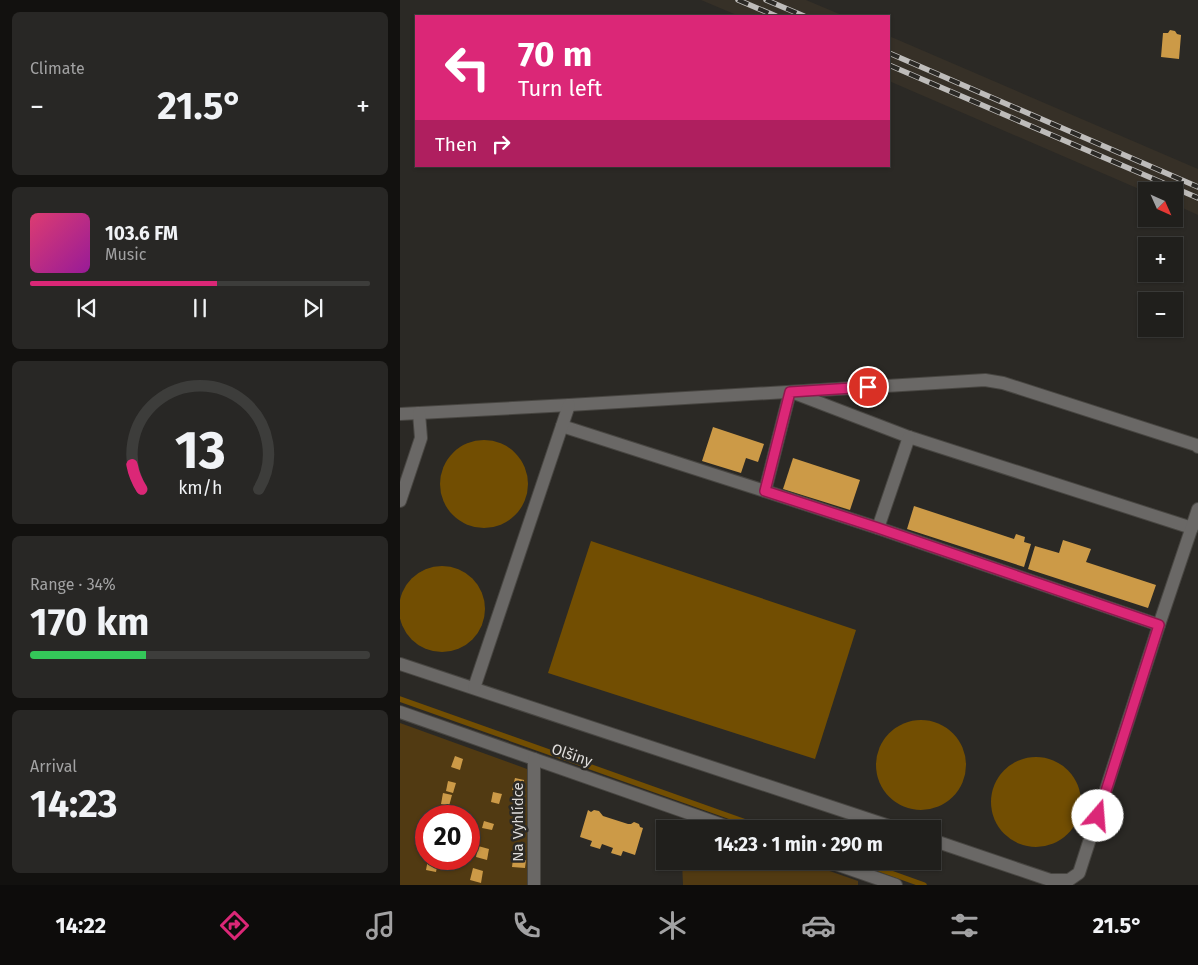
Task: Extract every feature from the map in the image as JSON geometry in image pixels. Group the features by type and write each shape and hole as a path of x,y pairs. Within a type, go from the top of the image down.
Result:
{"street":[{"path":"400,414 985,380 1012,386 1198,447"},
{"path":"790,392 908,437 1192,528"},
{"path":"765,491 790,392"},
{"path":"474,688 569,405"},
{"path":"400,501 421,438 419,413"},
{"path":"562,426 878,528 1159,625"},
{"path":"878,528 908,437"},
{"path":"941,843 1050,880 1069,880 1079,873 1198,509"},
{"path":"400,664 871,820"},
{"name":"Olšiny","path":"400,712 708,820"},
{"name":"Na Vyhlídce","path":"534,759 534,885"},
{"path":"854,870 896,885"}],"shaded area":[{"path":"701,0 806,0 842,15 737,15"},
{"path":"890,36 1198,169 1198,215 1183,208 1183,182 1138,182 1138,189 890,81"},
{"path":"484,440 501,443 515,453 525,467 528,484 525,501 515,515 501,525 484,528 467,525 453,515 443,501 440,484 443,467 453,453 467,443"},
{"path":"591,541 856,630 815,759 548,673"},
{"path":"442,566 459,569 473,578 482,592 485,609 482,626 473,640 459,649 442,652 425,649 411,640 402,626 400,601 402,592 411,578 425,569"},
{"path":"921,720 938,723 953,733 963,748 966,765 963,782 953,797 938,807 921,810 904,807 889,797 879,782 876,765 879,748 889,733 904,723"},
{"path":"400,723 527,769 527,885 400,885"},
{"path":"1036,757 1053,761 1068,770 1077,785 1081,802 1077,819 1068,834 1053,843 1036,847 1019,843 1004,834 995,819 991,802 995,785 1004,770 1019,761"},
{"path":"682,870 827,870 858,881 858,885 683,885"}],"building":[{"path":"1170,30 1181,35 1179,59 1161,57 1163,33 1168,33"},
{"path":"713,427 764,444 758,462 746,458 741,473 702,461"},
{"path":"793,458 860,480 850,510 783,489"},
{"path":"914,506 1014,539 1016,534 1025,537 1024,542 1031,544 1024,567 907,529"},
{"path":"1063,540 1091,549 1086,562 1156,585 1148,608 1028,569 1035,546 1059,553"},
{"path":"455,756 463,759 460,770 451,767"},
{"path":"515,778 524,780 523,791 512,790"},
{"path":"448,781 456,783 453,793 446,791"},
{"path":"493,792 502,794 499,804 491,802"},
{"path":"443,793 452,795 449,805 441,804"},
{"path":"588,810 591,812 594,810 599,811 603,816 628,824 634,822 639,824 643,828 635,855 623,851 621,856 611,853 613,848 602,844 600,849 590,846 592,841 580,837"},
{"path":"484,821 494,824 492,830 482,828"},
{"path":"480,847 489,849 487,860 480,858"},
{"path":"513,859 526,860 525,868 512,867"},
{"path":"472,870 483,871 481,883 470,880"}],"waterway":[{"path":"400,699 740,820"},
{"path":"882,870 924,885"}],"railway":[{"path":"738,0 774,15"},
{"path":"766,0 802,15"},
{"path":"890,53 1198,187"},
{"path":"890,65 1198,198"}],"route":[{"path":"868,387 790,392 765,491 1159,625 1098,816"}]}
